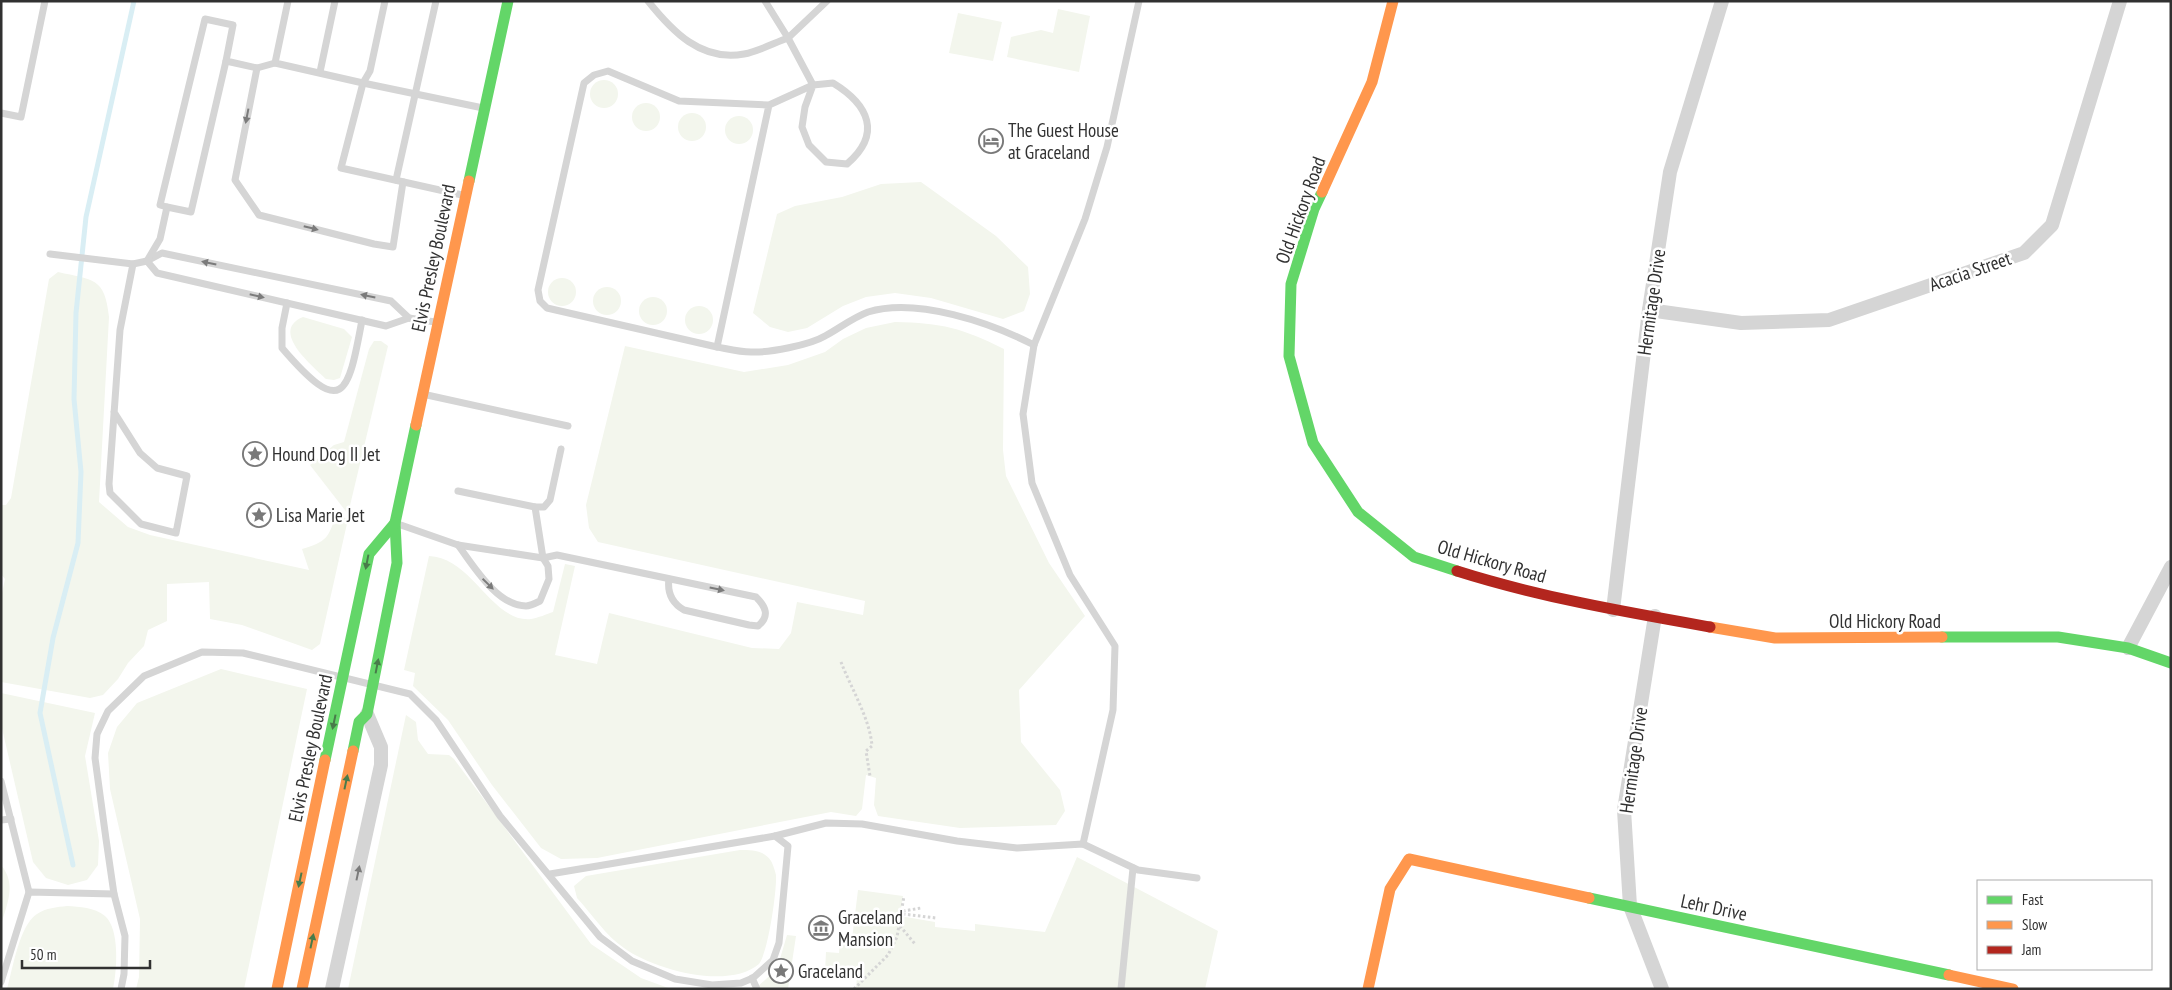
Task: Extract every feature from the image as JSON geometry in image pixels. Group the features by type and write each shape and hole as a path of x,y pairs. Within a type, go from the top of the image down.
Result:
{"street":[{"name":"Elvis Presley Boulevard","path":"302,989 359,722 367,714 374,684 397,563 395,523 508,1"},
{"name":"Old Hickory Road","path":"1393,1 1372,82 1314,209 1291,284 1288,356 1313,443 1358,512 1414,557 1482,579 1613,610 1775,638 2058,637 2128,648 2171,663"},
{"name":"Hermitage Drive","path":"1613,610 1649,310 1670,172 1722,1"},
{"name":"Acacia Street","path":"1649,310 1741,323 1829,320 2024,253 2052,225 2120,1"},
{"name":"Elvis Presley Boulevard","path":"277,989 369,554 395,523"},
{"path":"2128,648 2171,567"},
{"name":"Hermitage Drive","path":"1655,616 1624,810 1630,906 1662,989"},
{"path":"332,989 381,765 381,747 367,714"},
{"name":"Lehr Drive","path":"1368,989 1390,889 1409,859 1630,906 1981,985 2013,989"}],"lane":[{"path":"1,113 21,117 46,1"},
{"path":"275,63 288,1"},
{"path":"320,72 334,1"},
{"path":"385,1 370,71 364,83 342,168 465,196"},
{"path":"257,68 235,180 259,215 393,247 400,181 436,1"},
{"path":"648,1 677,34 689,43 714,54 744,54 788,38 828,1"},
{"path":"765,1 788,38 813,85 805,107 802,127 809,145 826,162 846,164 860,152 866,141 868,121 861,107 848,92 833,83 813,85 769,105 679,101 608,71 589,79 584,83 542,271 538,290 540,301 547,308 717,347 752,353 785,348 824,338 846,322 869,312 900,308 937,312 985,324 1006,331 1034,345"},
{"path":"1083,844 1113,710 1115,646 1070,576 1032,483 1023,414 1034,345 1085,219 1108,147 1139,1"},
{"path":"205,19 233,25 191,212 167,207 160,205 205,19"},
{"path":"226,62 257,68 275,63 484,108"},
{"path":"717,347 769,105"},
{"path":"147,261 160,239 167,207"},
{"path":"50,254 133,264 147,261 162,253 390,301 409,318"},
{"path":"147,261 157,273 386,326 409,318 438,323"},
{"path":"114,412 140,453 157,468 187,476 176,533 141,524 110,493 114,412 120,330 133,264"},
{"path":"287,303 282,328 282,348 321,388 330,392 338,391 346,385 351,377 362,320"},
{"path":"422,393 568,426"},
{"path":"458,490 535,507 544,507 550,500 561,448"},
{"path":"458,545 486,584 510,601 526,606 540,601 549,579 548,566 543,558 535,507"},
{"path":"395,523 458,545 543,558 557,555 756,597 763,604 767,613 764,621 758,626 749,625 684,610 675,604 670,594 669,579"},
{"path":"121,989 124,974 125,936 114,894 95,758 97,734 108,711 144,676 202,652 243,653 410,694 436,720 500,816 550,874 600,937 632,961 676,979 712,985 741,983 752,978 773,960 779,943 788,846 775,836"},
{"path":"1,781 29,892 1,982"},
{"path":"1,820 11,819"},
{"path":"550,874 775,836 826,823 844,823 862,824 1017,848 1083,844 1133,868 1197,878"},
{"path":"1122,989 1133,868"},
{"path":"29,892 114,894"},
{"path":"752,978 757,989"}],"path":[{"path":"841,662 851,689 862,708 871,740 872,746 866,751 870,776"},
{"path":"854,989 888,955 900,926 904,896"},
{"path":"903,912 921,908"},
{"path":"903,912 936,918"},
{"path":"900,926 914,944"}],"shaded area":[{"path":"1058,9 1090,16 1079,72 1007,57 1011,37 1041,30 1053,33"},
{"path":"958,13 1002,22 993,61 949,53"},
{"path":"604,80 614,84 618,94 614,104 604,108 594,104 590,94 594,84"},
{"path":"646,103 656,107 660,117 656,127 646,131 636,127 632,117 636,107"},
{"path":"692,113 702,117 706,127 702,137 692,141 682,137 678,127 682,117"},
{"path":"739,116 749,120 753,130 749,140 739,144 729,140 725,130 729,120"},
{"path":"921,182 996,236 1028,267 1030,294 1024,311 1003,319 931,298 895,293 866,297 843,306 807,328 788,332 770,327 753,313 777,214 795,206 842,197 881,184"},
{"path":"58,272 95,282 104,294 107,304 109,317 99,502 128,527 150,535 309,570 302,549 316,544 325,538 331,529 336,514 348,519 320,644 312,650 242,625 210,619 209,582 167,584 167,621 148,630 144,646 103,695 90,698 1,682 1,598 5,579 1,574 1,505 6,505 11,498 49,279"},
{"path":"562,278 572,282 576,292 572,302 562,306 552,302 548,292 552,282"},
{"path":"607,287 617,291 621,301 617,311 607,315 597,311 593,301 597,291"},
{"path":"653,297 663,301 667,311 663,321 653,325 643,321 639,311 643,301"},
{"path":"699,306 709,310 713,320 709,330 699,334 689,330 685,320 689,310"},
{"path":"303,317 344,329 352,337 340,378 334,380 326,379 297,348 290,331 294,323"},
{"path":"895,322 939,325 963,331 1004,349 1003,450 1006,476 1049,563 1085,616 1019,690 1021,742 1060,790 1065,811 1056,825 960,828 878,816 874,805 876,778 866,775 862,809 856,816 831,812 597,858 561,859 541,848 492,785 448,720 413,686 415,673 404,670 429,556 444,559 458,567 505,611 517,617 531,619 553,612 565,564 575,566 555,655 597,664 609,613 752,648 779,649 791,633 797,602 863,615 865,601 598,542 589,528 586,505 625,346 744,372 788,365 825,352 843,339 866,328"},
{"path":"374,341 381,341 388,346 348,514 310,465 334,445 344,442 369,349"},
{"path":"221,669 307,689 244,989 136,989 139,977 140,919 110,789 108,753 117,727 137,703"},
{"path":"1,693 95,713 85,756 99,841 98,865 87,880 68,885 46,878 33,862 1,724"},
{"path":"406,715 416,722 418,740 428,754 449,755 454,759 591,944 641,978 671,989 348,989"},
{"path":"740,850 761,853 768,857 772,862 776,875 766,948 759,964 746,972 729,976 692,974 672,970 637,956 617,943 577,898 574,886 586,876"},
{"path":"1077,857 1218,931 1205,989 856,989 857,976 825,972 826,952 839,953 840,939 852,939 858,890 903,896 900,916 935,922 935,927 975,931 975,924 1045,932"},
{"path":"1,865 9,879 10,887 8,902 1,925"},
{"path":"67,906 96,911 105,916 110,922 116,951 116,972 113,989 7,989 21,937 31,920 44,910"},
{"path":"787,935 796,936 788,989 755,989 777,969"}],"waterway":[{"path":"73,865 40,713 53,638 78,543 81,472 74,399 76,313 86,217 134,1"}],"traffic: fast":[{"path":"469,181 508,1"},
{"path":"1322,192 1314,209 1291,284 1289,356 1313,443 1358,512 1414,557 1457,571"},
{"path":"353,751 359,722 367,714 397,563 395,523 416,425"},
{"path":"325,760 369,554 395,523"},
{"path":"1942,637 2058,637 2128,648 2171,663"},
{"path":"1589,898 1949,975"}],"traffic: slow":[{"path":"1322,192 1372,82 1393,1"},
{"path":"416,425 469,181"},
{"path":"1710,627 1775,638 1942,637"},
{"path":"302,989 353,751"},
{"path":"277,989 325,760"},
{"path":"1368,989 1390,889 1409,859 1589,898"},
{"path":"1949,975 2013,989"}],"traffic: jam":[{"path":"1457,571 1519,589 1614,610 1710,627"}],"place":[{"name":"The Guest House at Graceland","path":"991,141"},
{"name":"Hound Dog II Jet","path":"255,454"},
{"name":"Lisa Marie Jet","path":"259,515"},
{"name":"Graceland Mansion","path":"821,928"},
{"name":"Graceland","path":"781,971"}]}
